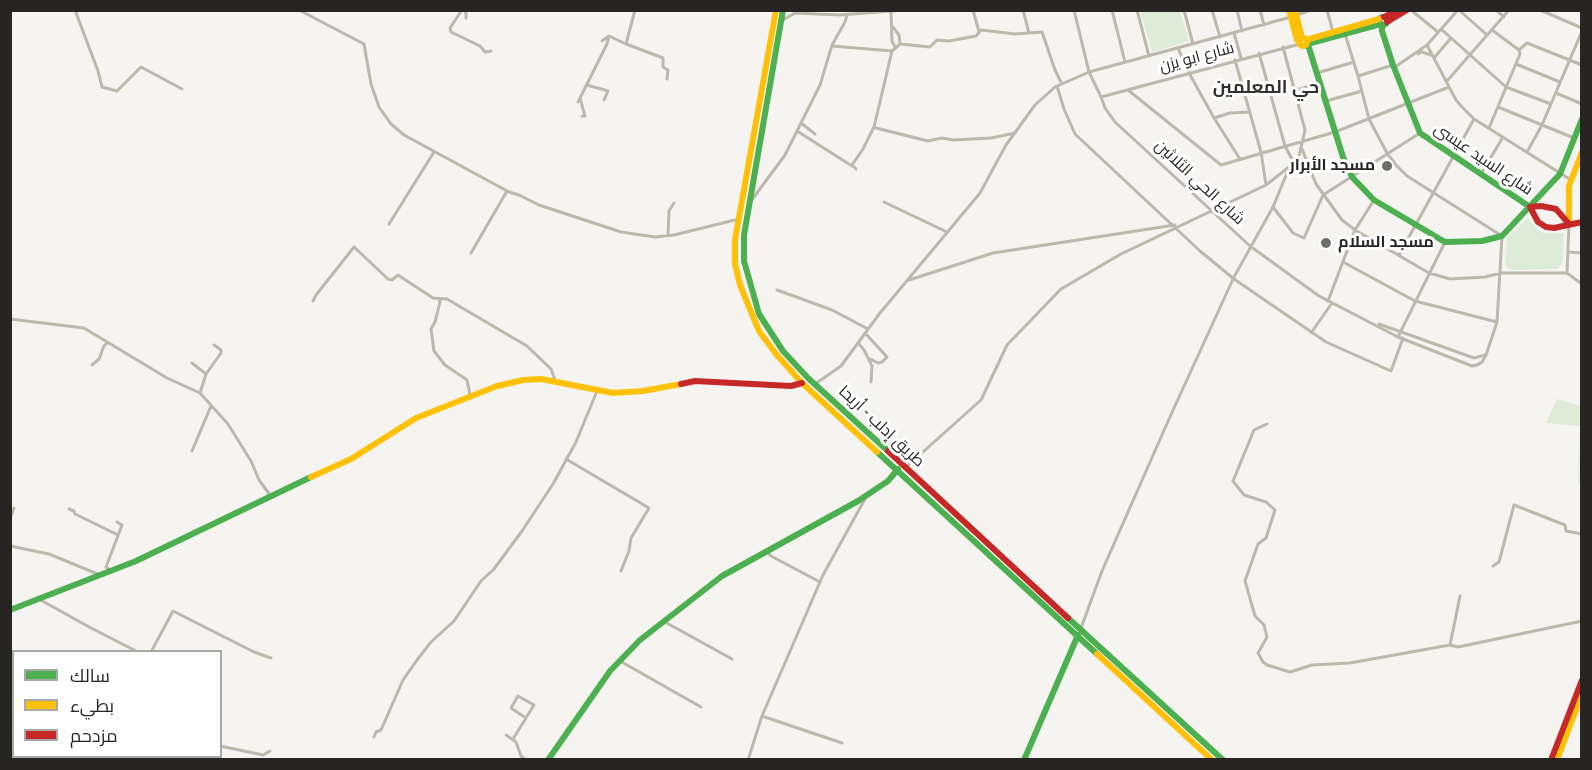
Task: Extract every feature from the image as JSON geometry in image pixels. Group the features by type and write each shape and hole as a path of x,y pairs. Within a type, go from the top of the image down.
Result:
{"street":[{"path":"75,10 102,87 117,91 141,67 182,89"},
{"path":"299,10 364,44 371,84 379,107 390,124 404,135 507,191 539,205 621,232 655,237 739,219"},
{"path":"466,18 463,10 450,28 451,32 480,46 485,52 491,51"},
{"path":"626,44 636,10"},
{"path":"803,10 818,14"},
{"path":"782,21 795,13 847,15 905,10"},
{"path":"974,10 979,32"},
{"path":"1023,10 1029,33"},
{"name":"شارع الحي الثلاثين","path":"1074,10 1089,72 1105,108 1115,122 1250,246 1318,296 1371,322"},
{"path":"1112,10 1125,62"},
{"path":"1137,10 1149,56"},
{"path":"1184,10 1193,44"},
{"path":"1212,10 1220,37"},
{"path":"1237,10 1242,31"},
{"path":"1260,10 1264,25"},
{"path":"815,384 841,366 859,344 868,329 980,193 999,156 1035,105 1057,86 1089,72 1264,25 1293,13 1311,10"},
{"path":"1327,10 1333,32"},
{"path":"1304,42 1345,34 1398,10"},
{"path":"1304,42 1409,10 1451,39 1506,87 1551,104"},
{"path":"1411,58 1427,45 1458,10 1488,35"},
{"path":"1496,10 1503,17"},
{"path":"1447,82 1509,10"},
{"path":"1527,152 1542,125 1581,29 1540,10"},
{"path":"1557,17 1559,10"},
{"name":"طريق إدلب - أريحا","path":"777,11 782,21 774,44 739,219 735,240 735,264 740,285 759,331 776,354 802,383 856,426"},
{"name":"طريق إدلب - أريحا","path":"777,11 774,44 744,235 744,261 759,314 783,351 856,426 1066,619 1212,759"},
{"path":"891,12 891,35 895,47"},
{"path":"1293,13 1304,42 1309,48 1343,157 1352,177 1374,201 1445,242 1482,241 1502,236 1530,207 1556,209 1569,224"},
{"path":"750,203 778,168 820,85 831,46 847,15"},
{"name":"شارع السيد عيسى","path":"1382,19 1382,31 1420,133 1530,207 1560,174"},
{"path":"892,27 899,35 900,44"},
{"path":"797,131 854,167 874,127 892,51 900,44 930,47 937,40 949,41 976,36 981,30 1006,33 1042,32 1062,84"},
{"path":"1492,30 1519,50"},
{"path":"1234,33 1241,58"},
{"path":"1345,34 1369,118 1388,155 1407,176 1502,236"},
{"path":"609,36 663,58 663,67 668,70 667,79"},
{"path":"602,41 609,36"},
{"path":"582,116 585,116 579,100 609,36"},
{"path":"1433,56 1451,39"},
{"name":"شارع ابو يزن","path":"1101,97 1304,42"},
{"path":"1519,50 1527,44 1581,64"},
{"path":"1427,45 1456,100 1474,119 1571,180"},
{"path":"831,46 892,51"},
{"path":"909,280 993,253 1183,224 1266,185 1294,163 1303,142 1305,130 1283,47"},
{"path":"1178,48 1214,118 1240,159"},
{"path":"1490,128 1520,54 1519,50"},
{"path":"1358,76 1394,66 1422,52 1433,56"},
{"path":"1260,53 1285,146 1294,163"},
{"path":"1235,60 1261,152 1266,185"},
{"path":"1317,73 1354,63"},
{"path":"1516,64 1560,82"},
{"path":"1295,90 1320,83"},
{"path":"587,85 608,91 604,100"},
{"path":"1057,86 1075,134 1200,251 1234,279 1311,333 1391,371 1401,331 1445,242"},
{"path":"1128,90 1221,165 1335,132 1449,87"},
{"path":"1326,101 1362,91"},
{"path":"1556,93 1581,104"},
{"path":"1498,107 1574,138"},
{"path":"1214,118 1230,113 1250,112"},
{"path":"1399,255 1474,119"},
{"path":"1560,174 1581,119"},
{"path":"801,123 815,135"},
{"path":"874,127 928,141 942,138 953,140 991,138 1015,133"},
{"path":"1273,207 1293,233 1304,238 1323,195 1420,133"},
{"path":"1481,174 1503,137"},
{"path":"1301,148 1323,195 1342,220 1429,273 1450,279 1485,277 1501,273 1567,273 1581,284"},
{"path":"389,224 434,152"},
{"path":"1567,273 1571,180 1581,152"},
{"path":"1024,759 1168,419 1250,246 1273,207 1290,166"},
{"path":"471,253 507,191"},
{"path":"1311,333 1330,302 1355,230 1374,201"},
{"path":"884,202 947,232"},
{"path":"668,236 669,211 674,203"},
{"path":"1530,207 1539,222 1546,227 1554,228 1581,222"},
{"path":"548,759 610,671 663,621 722,576 866,495 888,480 981,400 1007,345 1061,289 1175,226"},
{"path":"1371,322 1401,338 1472,366 1482,362 1497,322 1502,236"},
{"path":"313,301 342,260 354,248 385,277 392,280 398,275 429,296 447,299 527,346 551,369 555,380"},
{"path":"1568,252 1581,253"},
{"path":"1343,262 1414,301 1497,322"},
{"path":"777,290 832,310 868,329"},
{"path":"438,298 439,305 431,333 434,351 445,365 467,380 470,395"},
{"path":"10,319 84,328 167,378 200,393 228,424 251,461 259,480 270,495"},
{"path":"1371,322 1473,358 1486,355"},
{"path":"865,333 887,357 878,363 868,358"},
{"path":"92,365 99,359 104,346 108,343"},
{"path":"859,344 872,366 872,382"},
{"path":"200,393 206,374 221,354 221,350 214,345"},
{"path":"192,363 206,374"},
{"path":"10,610 136,561 270,495 351,459 416,418 497,386 523,380 555,380 613,393 633,392 696,381 790,386 802,383"},
{"path":"374,737 376,732 381,730 403,680 431,642 454,621 481,580 507,553 553,484 576,442 597,391"},
{"path":"192,451 211,406"},
{"path":"1267,424 1254,430 1233,481 1244,495 1266,502 1275,510 1266,538 1258,544 1245,581 1255,616 1264,625 1267,637 1258,653 1263,662 1277,670 1290,672 1312,665 1350,663 1450,645 1458,647 1581,621"},
{"path":"566,459 649,508 631,538 629,551 621,571"},
{"path":"748,759 762,716 820,582 866,495"},
{"path":"1493,566 1499,562 1514,505 1565,525 1566,531 1581,534"},
{"path":"10,519 14,508"},
{"path":"69,509 118,535"},
{"path":"112,571 106,567 122,525 117,522"},
{"path":"10,546 49,554 100,575"},
{"path":"767,552 820,582"},
{"path":"1450,645 1460,596"},
{"path":"37,598 136,650"},
{"path":"152,650 173,611 254,652 271,658"},
{"path":"663,621 732,659"},
{"name":"طريق إدلب - أريحا","path":"1079,632 1223,759"},
{"path":"620,661 701,706"},
{"path":"1551,759 1581,680"},
{"path":"1557,759 1581,694"},
{"path":"513,740 534,705 518,696 511,708 526,718"},
{"path":"762,716 842,743"},
{"path":"506,735 519,745 521,756 526,759"},
{"path":"222,746 260,755 270,751"}],"green space":[{"path":"1140,11 1180,11 1189,41 1152,52"},
{"path":"1528,218 1543,233 1564,233 1563,262 1558,269 1511,270 1505,266 1507,238"},
{"path":"1557,399 1581,406 1581,482 1578,483 1580,426 1546,423"}],"traffic: fast":[{"path":"783,10 744,235 744,261 759,314 783,351 808,378 888,451"},
{"path":"1383,17 1387,21 1383,25 1379,21 1383,17"},
{"path":"1307,44 1381,24"},
{"path":"1382,25 1393,65 1420,133 1530,207"},
{"path":"1306,45 1309,48 1343,157 1352,177 1374,200 1445,242 1482,241 1502,236 1560,174 1582,119"},
{"path":"877,452 1097,654"},
{"path":"548,760 610,671 640,640 722,576 858,501 888,481 898,469"},
{"path":"10,610 136,561 311,477"},
{"path":"1068,618 1223,760"},
{"path":"1024,760 1078,635"}],"traffic: slow":[{"path":"776,10 735,240 735,264 740,285 759,331 776,354 802,383 877,452"},
{"path":"1289,10 1297,40 1300,41"},
{"path":"1295,10 1302,38"},
{"path":"1306,40 1379,19"},
{"path":"1303,38 1307,42 1303,46 1299,42 1303,38"},
{"path":"1569,224 1569,186 1582,152"},
{"path":"311,477 351,459 416,418 497,386 523,380 541,379 613,393 643,391 681,384"},
{"path":"1097,654 1212,760"},
{"path":"1557,760 1582,694"}],"traffic: jam":[{"path":"1384,17 1398,10"},
{"path":"1387,22 1407,10"},
{"path":"1569,224 1556,209 1541,206 1530,207 1538,222 1546,227 1554,228 1582,222"},
{"path":"681,384 695,381 791,386 802,383"},
{"path":"888,451 1068,618"},
{"path":"1551,760 1582,680"}],"place":[{"name":"مسجد الأبرار","path":"1387,166"},
{"name":"مسجد السلام","path":"1326,243"}],"district":[{"name":"حي المعلمين","path":"1266,88"}]}
